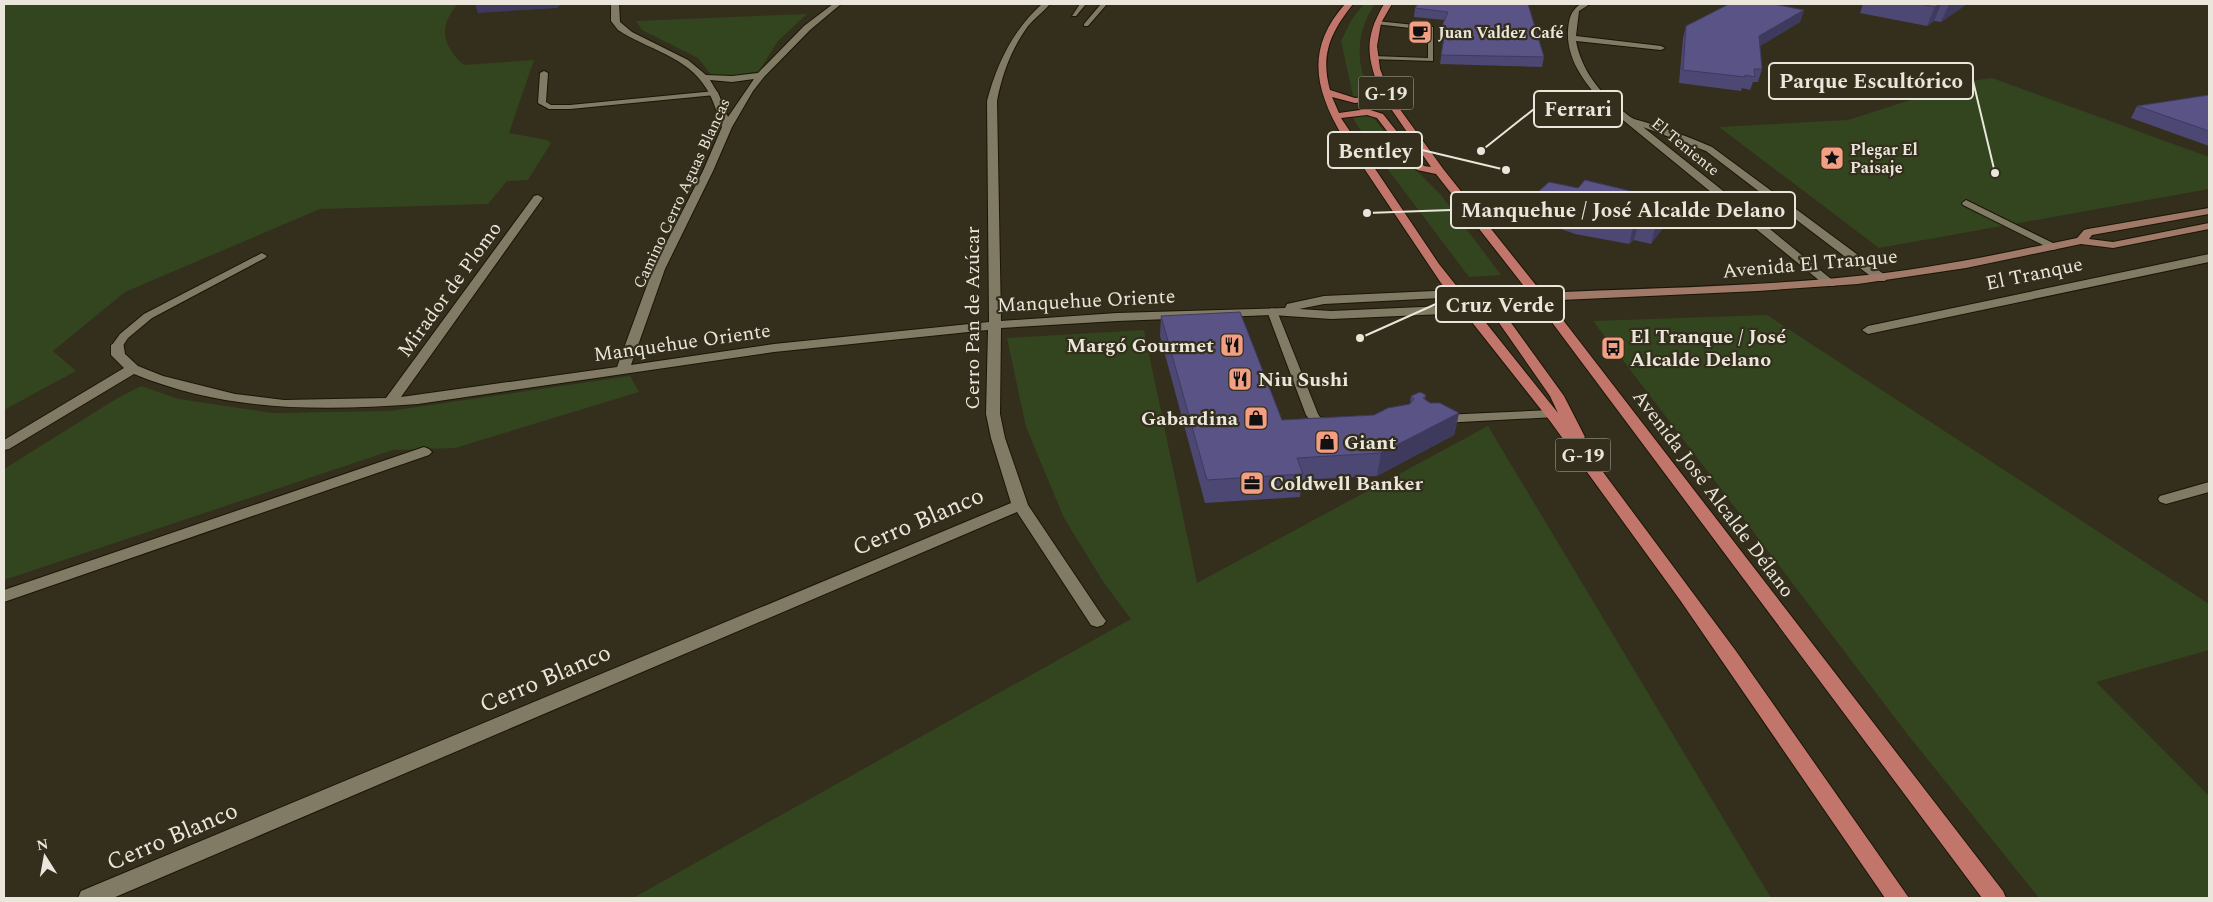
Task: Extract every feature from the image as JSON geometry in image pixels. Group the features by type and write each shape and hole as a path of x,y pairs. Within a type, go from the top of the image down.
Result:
{"main road":[{"name":"G-19","path":"1349,4 1332,23 1324,42 1321,66 1325,91 1335,116 1388,199 1456,294 1552,414 1660,558 1898,898"},
{"name":"Avenida José Alcalde Délano","path":"1388,4 1377,23 1373,46 1380,82 1387,97 1440,172 1539,297 1995,898"},
{"path":"1325,91 1341,98 1356,101 1387,97"},
{"path":"1335,116 1367,112 1380,116 1421,168 1440,172"},
{"name":"Avenida El Tranque","path":"2081,242 2088,232 2209,211"},
{"name":"Avenida El Tranque","path":"1539,297 1830,283 1881,278 2081,242 2113,244 2209,226"},
{"path":"1539,297 1527,298 1518,302 1510,308 1503,320 1557,396 1597,474"}],"street":[{"path":"615,4 614,17 621,29 680,58 694,68 716,93 727,127"},
{"name":"Camino Cerro Aguas Blancas","path":"622,371 659,269 708,171 727,127 749,90 761,75 800,34 837,4"},
{"name":"Cerro Pan de Azúcar","path":"1046,4 1021,30 1006,56 996,81 992,101 995,325 994,414 998,438 1020,504 1097,621"},
{"name":"El Teniente","path":"1586,4 1576,10 1571,38 1575,58 1586,80 1610,105 1830,283"},
{"path":"1571,38 1662,48"},
{"path":"702,77 732,79 761,75"},
{"name":"El Teniente","path":"1627,119 1677,135 1709,149 1881,278"},
{"name":"Mirador de Plomo","path":"390,402 538,198"},
{"path":"1748,218 1795,215"},
{"name":"El Tranque","path":"1868,330 2209,258"},
{"name":"Manquehue Oriente","path":"1272,311 1324,300 1456,294"},
{"name":"Manquehue Oriente","path":"133,369 190,388 257,401 317,405 390,402 622,371 774,348 995,325 1117,317 1272,311 1331,315 1467,309"},
{"path":"4,446 133,369 118,355 118,346"},
{"path":"4,596 424,452"},
{"path":"2166,499 2209,487"},
{"name":"Cerro Blanco","path":"89,898 1020,504"}],"lane":[{"path":"1074,15 1084,4"},
{"path":"1086,25 1104,4"},
{"path":"1374,58 1431,60 1431,28 1377,23"},
{"path":"544,73 542,103 548,107 570,107 716,93"},
{"path":"1966,203 2054,247"},
{"path":"118,346 124,336 148,316 262,256"},
{"path":"1272,311 1312,416 1321,422 1342,424"},
{"path":"1427,419 1552,414"}],"green space":[{"path":"4,4 458,4 447,20 445,36 451,51 464,65 534,60 509,133 547,140 551,143 528,180 507,181 488,204 320,209 125,292 53,351 76,371 4,410"},
{"path":"1364,4 1375,4 1364,26 1360,49 1363,73 1373,95 1369,98 1358,98 1353,96 1341,41 1352,19"},
{"path":"807,14 778,41 759,71 736,76 712,76 698,58 642,30 636,21"},
{"path":"1992,78 2209,157 2209,189 1879,248 1719,127 1848,120 1970,81"},
{"path":"1354,116 1373,117 1406,160 1441,195 1501,275 1469,277 1386,167 1355,122"},
{"path":"1767,315 2209,604 2209,650 2096,682 2209,796 2209,898 2039,898 1908,735 1593,321"},
{"path":"1144,330 1197,583 1488,426 1771,898 633,898 1131,619 1104,583 1064,518 1026,427 1007,338"},
{"path":"630,376 639,392 455,448 393,450 4,580 4,469 116,399 141,386 179,399 273,413 389,411"}],"building":[{"path":"1418,4 1528,4 1544,57 1441,55 1446,27 1442,26 1448,12 1415,8"},
{"path":"1729,4 1773,4 1804,10 1759,36 1762,69 1754,69 1755,77 1683,70 1686,26"},
{"path":"1920,4 1939,4 1935,7"},
{"path":"2209,95 2209,131 2137,106"},
{"path":"1585,180 1676,202 1655,228 1638,225 1633,228 1579,218 1528,201 1549,182 1578,188"},
{"path":"1240,312 1282,420 1374,415 1388,408 1410,404 1414,399 1411,396 1420,392 1426,395 1423,398 1430,403 1440,403 1459,413 1381,453 1297,458 1303,474 1207,480 1161,316"}],"place":[{"name":"Juan Valdez Café","path":"1420,32"},
{"name":"Ferrari","path":"1481,151"},
{"name":"Plegar El Paisaje","path":"1832,158"},
{"name":"Bentley","path":"1506,170"},
{"name":"Parque Escultórico","path":"1995,173"},
{"name":"Manquehue / José Alcalde Delano","path":"1367,213"},
{"name":"Cruz Verde","path":"1360,338"},
{"name":"Margó Gourmet","path":"1232,345"},
{"name":"El Tranque / José Alcalde Delano","path":"1613,348"},
{"name":"Niu Sushi","path":"1240,379"},
{"name":"Gabardina","path":"1256,418"},
{"name":"Giant","path":"1327,442"},
{"name":"Coldwell Banker","path":"1252,483"}]}
